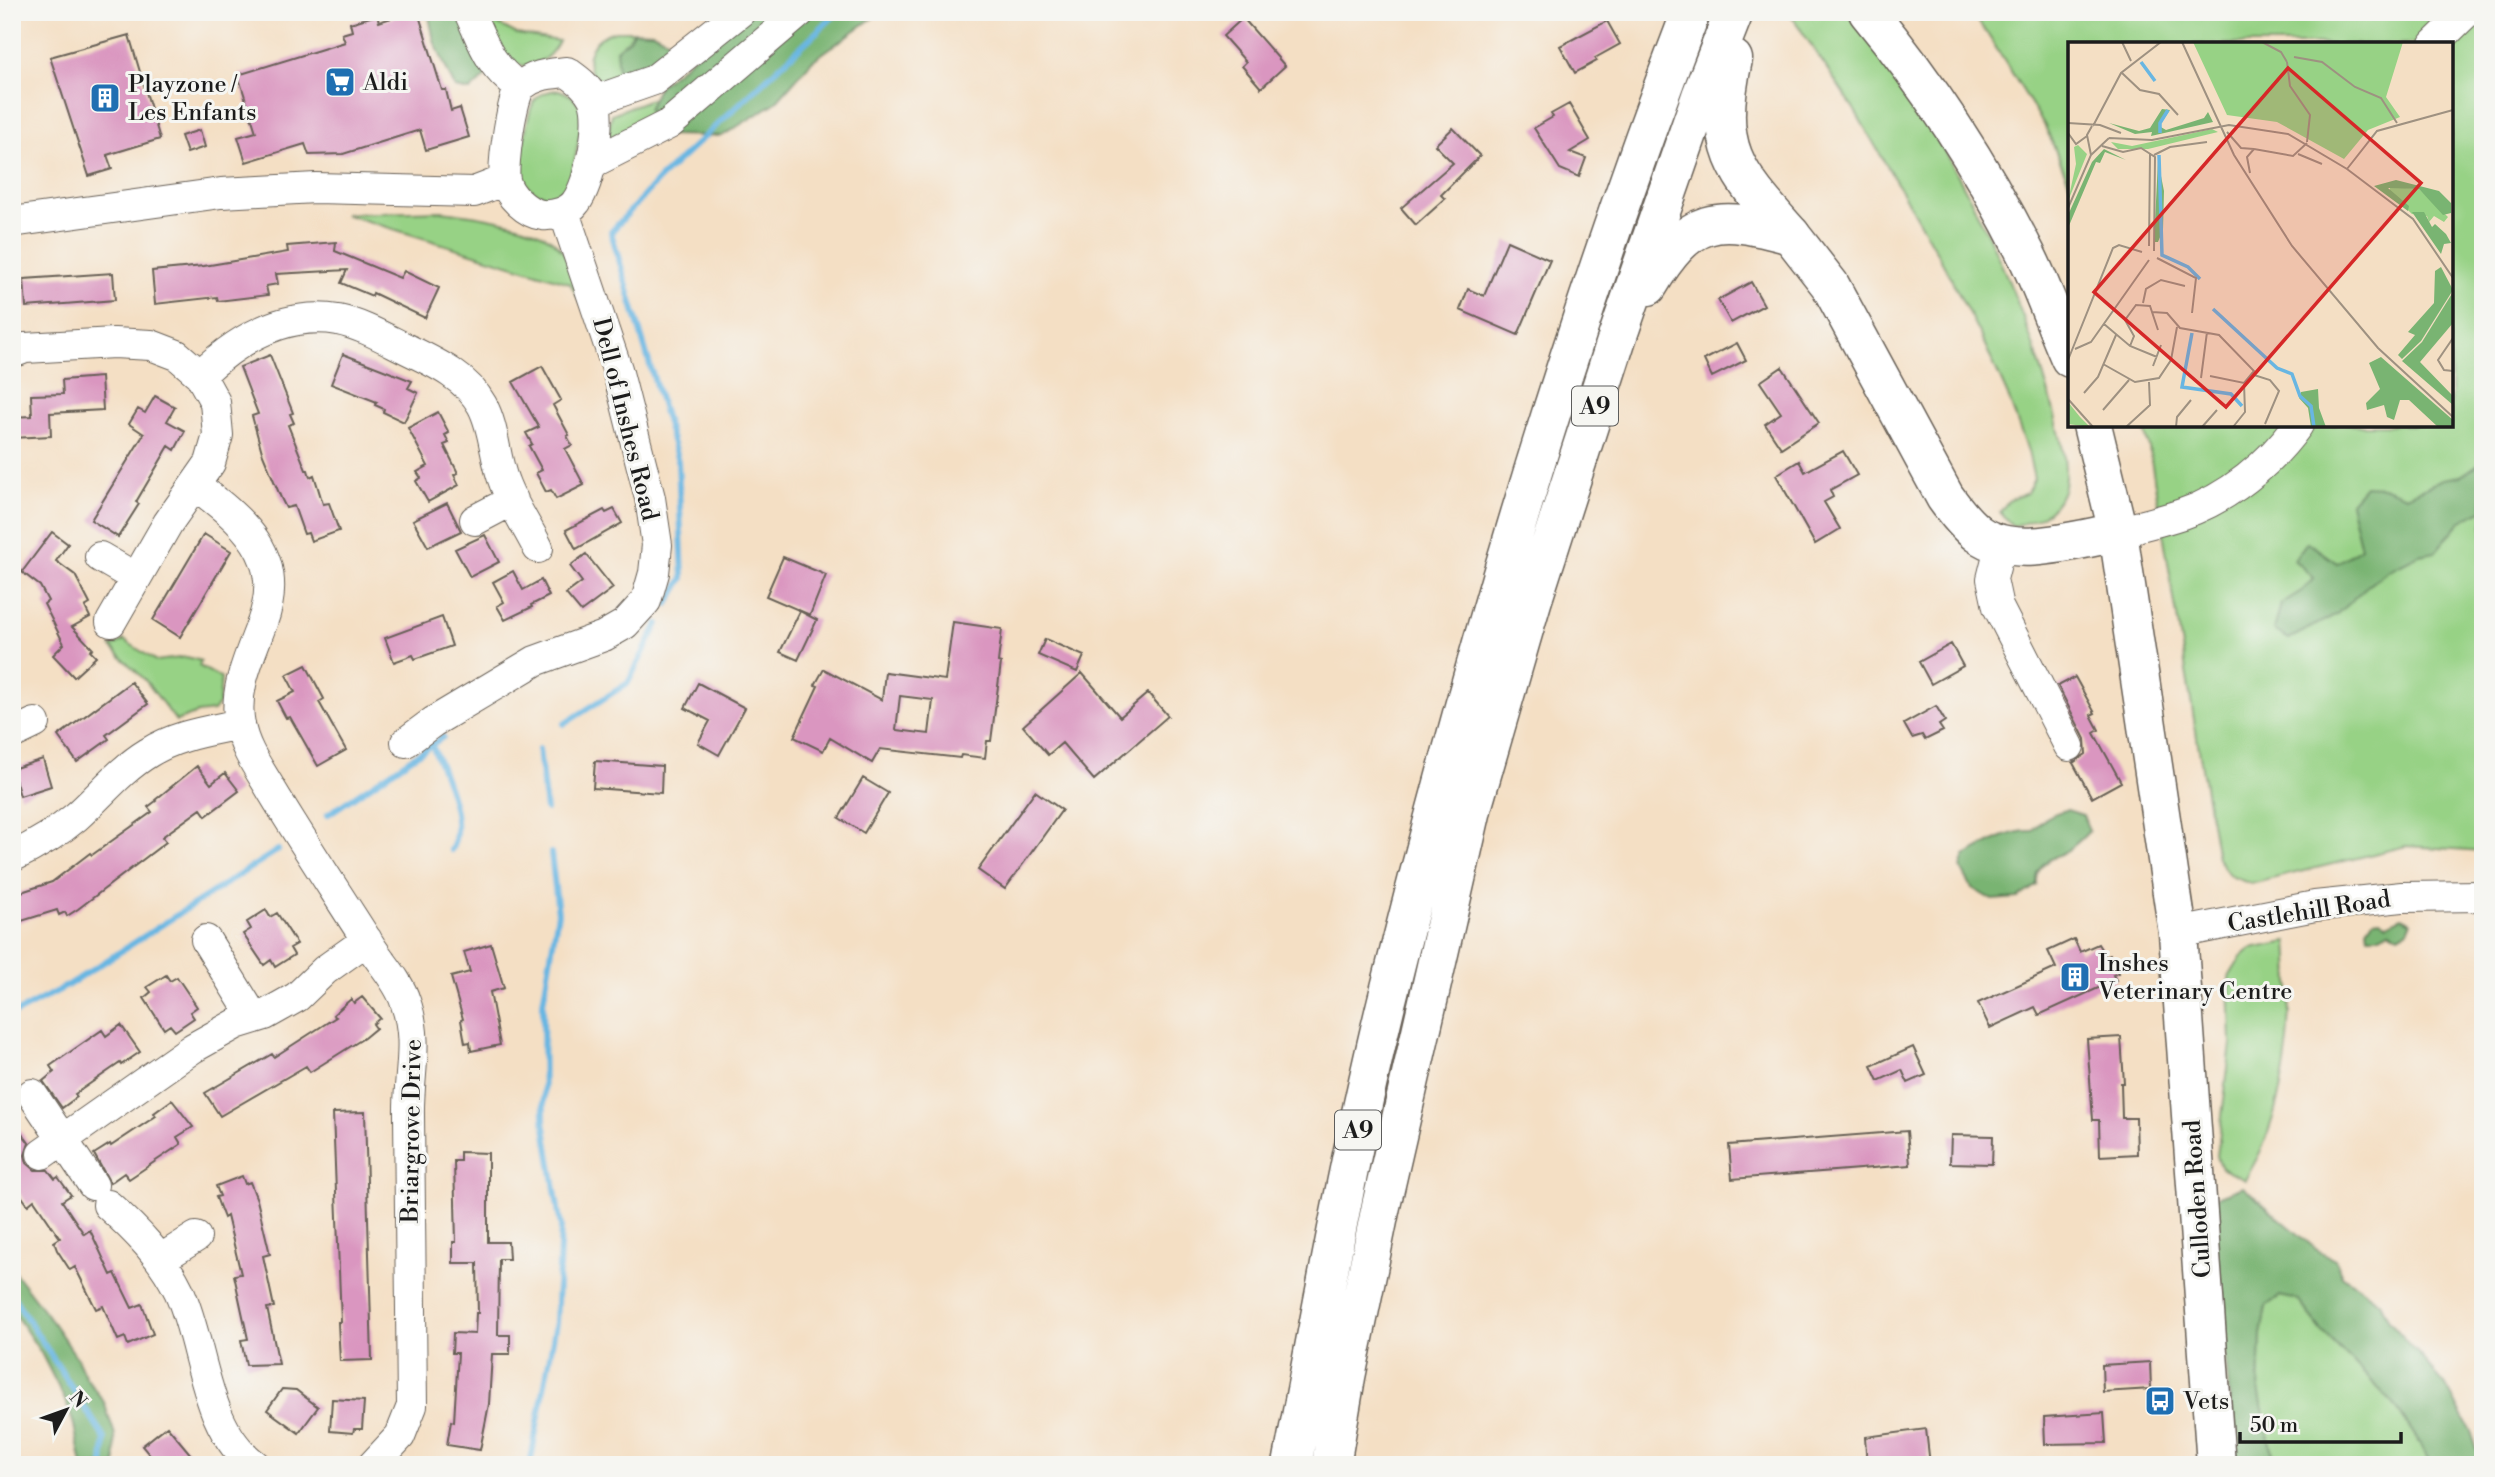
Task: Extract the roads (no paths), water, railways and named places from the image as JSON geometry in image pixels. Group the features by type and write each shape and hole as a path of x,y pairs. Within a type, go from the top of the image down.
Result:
{"main road":[{"name":"A9","path":"1292,1465 1334,1242 1385,1007 1496,589 1585,307 1642,141 1691,12"},
{"name":"A9","path":"1331,1465 1381,1206 1473,805 1532,601 1617,338 1701,96 1734,12"},
{"path":"1742,12 1724,112 1728,142 1740,173 1830,285 1945,497 1960,517 1980,536 2001,543 2026,547 2118,531"},
{"path":"1868,12 1935,100 1983,177 2027,256 2068,353"},
{"name":"A9","path":"1617,338 1661,262 1695,229 1733,221 1791,234"},
{"name":"Culloden Road","path":"2092,427 2118,531 2178,933 2216,1465"}],"street":[{"path":"469,12 490,59 502,74 519,87"},
{"path":"594,101 654,80 740,12"},
{"path":"590,164 669,124 800,12"},
{"path":"2436,42 2467,12"},
{"path":"566,72 584,83 594,101 597,131 590,164 576,203 564,212 544,215 529,211 514,197 505,180 511,110 519,87 541,74 566,72"},
{"path":"12,222 221,193 316,188 474,192 505,180"},
{"name":"Dell of Inshes Road","path":"407,742 433,722 535,662 604,636 625,624 646,601 657,545 650,498 617,369 564,212"},
{"path":"200,375 244,339 272,326 302,319 338,320 364,329 442,366 465,384 482,404 493,432 504,483 538,548"},
{"path":"12,353 25,348 114,343 151,345 177,355 200,375 215,402 218,435 210,463 168,523 111,622"},
{"path":"2118,531 2182,514 2212,501 2249,477 2297,427"},
{"path":"12,857 39,845 76,817 113,780 147,753 178,737 240,724 244,669 268,603 269,581 263,556 250,531 230,511 195,485"},
{"path":"475,520 513,500"},
{"path":"2001,543 1992,579 1998,607 2069,746"},
{"path":"100,557 136,578"},
{"name":"Briargrove Drive","path":"240,724 249,751 289,820 404,998 414,1034 409,1110 412,1406 400,1436 373,1465"},
{"name":"Castlehill Road","path":"2178,933 2315,905 2402,897 2483,896"},
{"path":"206,940 254,1018"},
{"path":"52,1147 193,1048 236,1024 265,1015 297,997 324,970 367,940"},
{"path":"32,1094 52,1147 136,1230 161,1259 179,1292 222,1426 249,1463"},
{"path":"161,1259 196,1237"}],"waterway":[{"path":"668,604 683,578 678,461 611,232 659,179 838,12"},
{"path":"564,724 628,683 658,624"},
{"path":"327,815 443,737"},
{"path":"432,745 455,812 455,839 451,850"},
{"path":"539,749 546,810"},
{"path":"12,1015 67,986 278,850"},
{"path":"530,1465 556,1323 561,1227 544,1121 543,1003 558,913 551,853"},
{"path":"12,1295 105,1439 103,1465"}],"place":[{"name":"Aldi","path":"340,82"},
{"name":"Playzone / Les Enfants","path":"105,98"},
{"name":"Inshes Veterinary Centre","path":"2075,977"},
{"name":"Vets","path":"2160,1401"}]}
